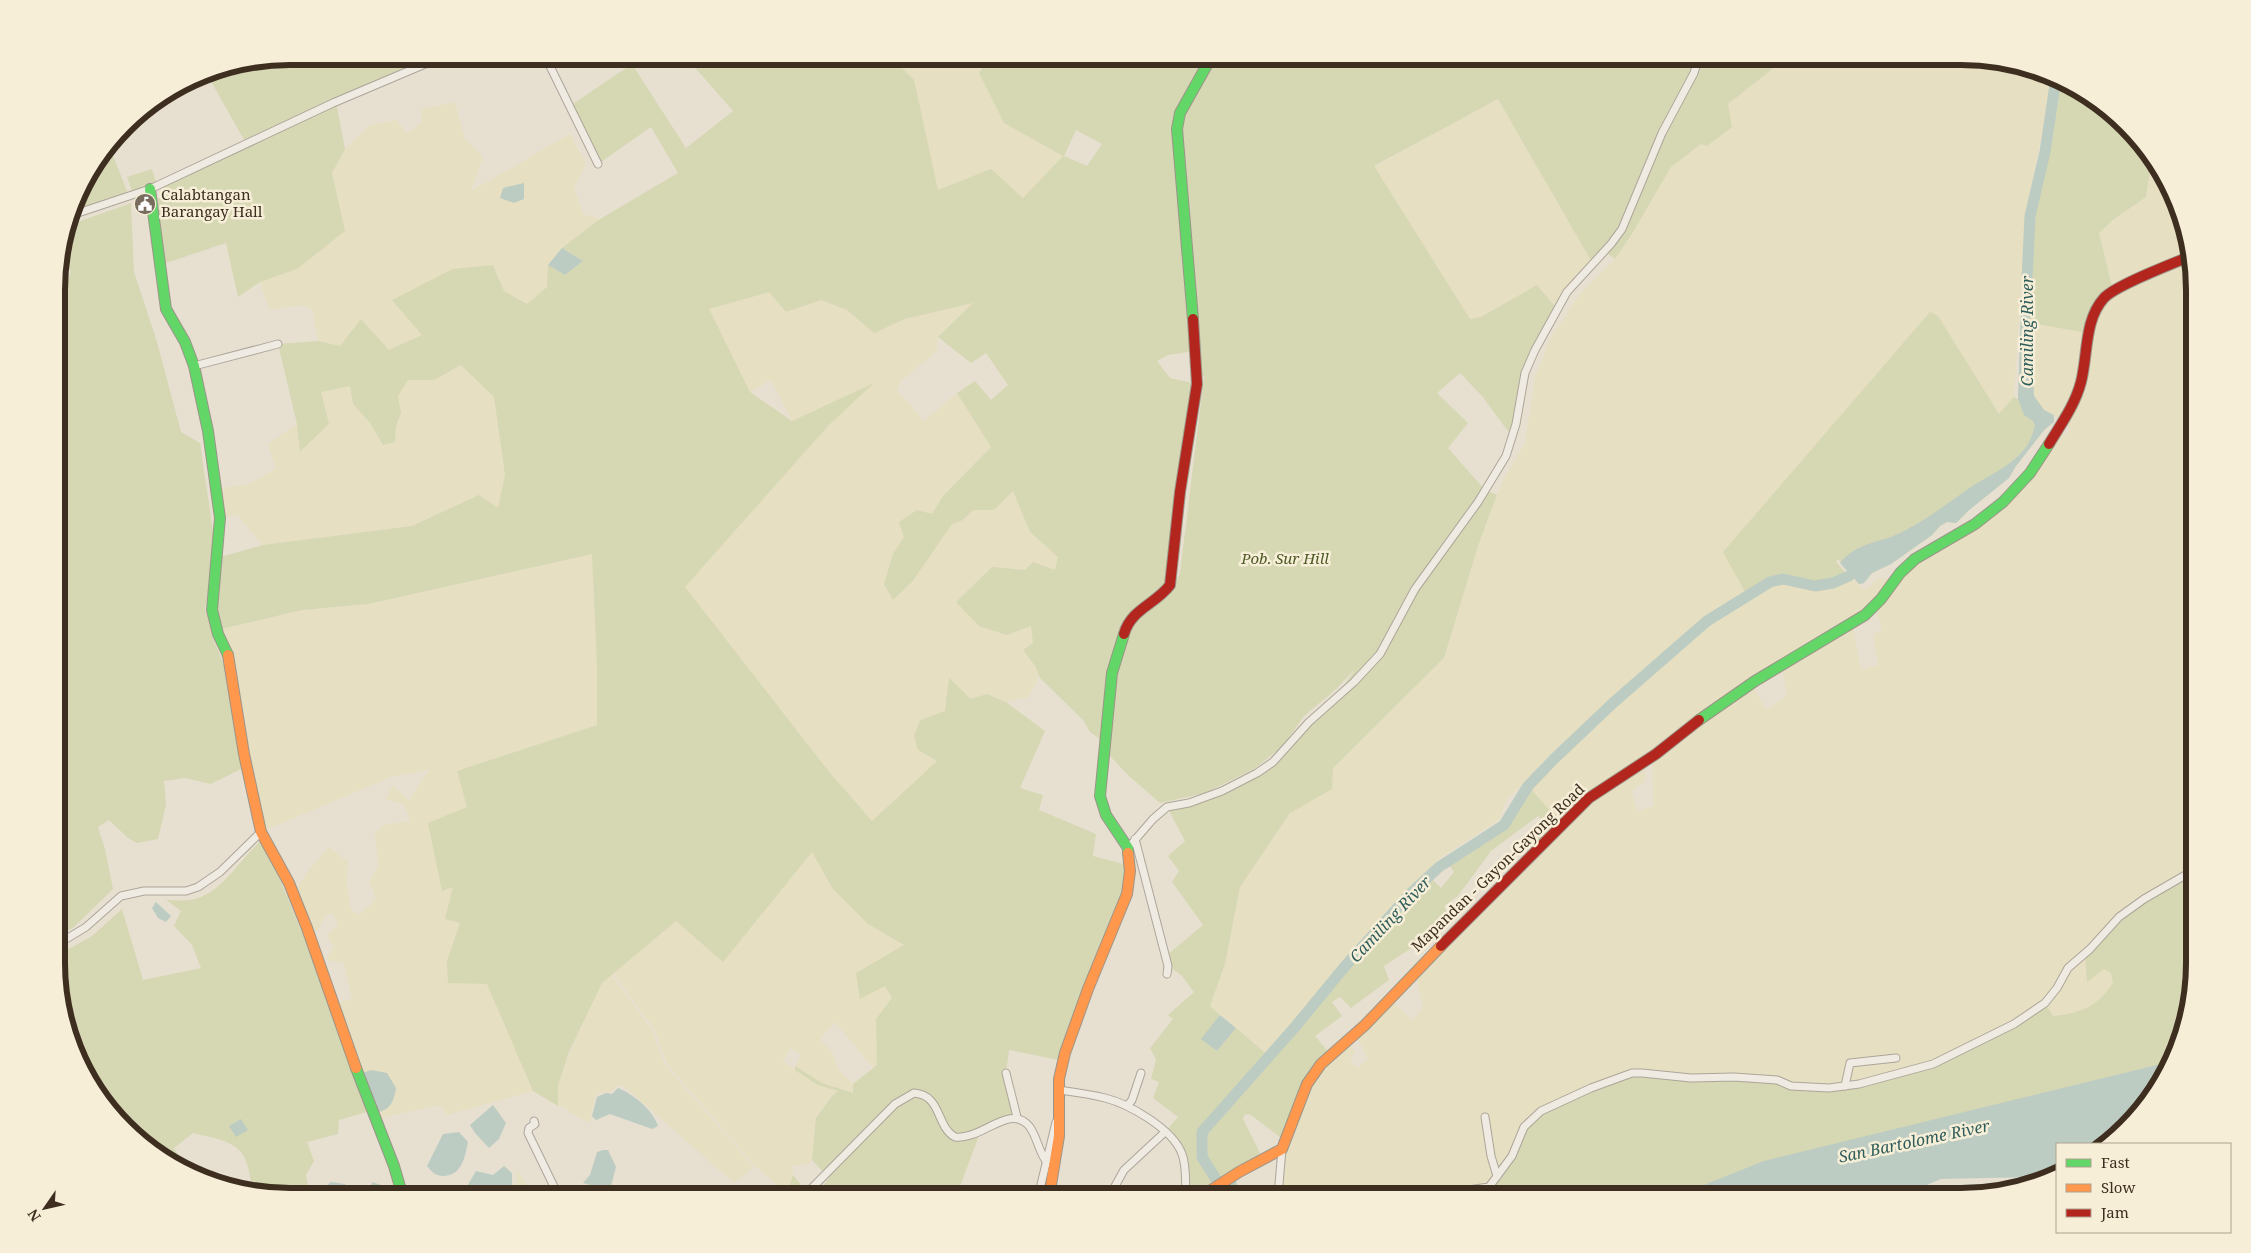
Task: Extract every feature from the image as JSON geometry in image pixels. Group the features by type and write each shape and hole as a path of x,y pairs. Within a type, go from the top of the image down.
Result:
{"street":[{"path":"79,213 150,189 333,103 423,65"},
{"path":"549,65 598,164"},
{"path":"1167,974 1168,966 1132,844 1106,815 1101,803 1104,742 1112,673 1126,626 1139,610 1168,589 1173,569 1180,492 1197,384 1196,351 1177,129 1180,113 1207,65"},
{"path":"1050,1188 1059,1136 1059,1090 1065,1053 1126,894 1132,844 1159,812 1166,807 1189,803 1222,791 1257,773 1273,762 1309,722 1354,682 1380,654 1415,589 1478,502 1506,456 1516,424 1525,373 1535,350 1568,292 1622,229 1662,133 1694,73 1696,65"},
{"path":"150,189 166,310 185,342 194,366 208,431 220,518 212,610 218,634 230,658 244,754 261,832 289,883 307,928 366,1097 394,1166 400,1188"},
{"name":"Mapandan - Gayon-Gayong Road","path":"1282,1149 1307,1084 1321,1064 1365,1025 1422,964 1589,798 1656,754 1712,710 1755,681 1864,615 1880,599 1900,573 1915,559 1975,524 2003,502 2030,473 2069,412 2080,383 2089,333 2096,312 2105,297 2127,284 2184,259"},
{"path":"194,366 278,344"},
{"path":"65,940 86,927 121,896 144,891 186,891 208,881 242,852 261,832"},
{"path":"1482,1188 1489,1187 1517,1147 1524,1127 1541,1111 1591,1088 1632,1073 1642,1072 1691,1078 1734,1077 1777,1080 1791,1086 1829,1088 1859,1084 1933,1064 2014,1024 2045,1003 2057,988 2068,968 2090,949 2119,918 2144,899 2186,875"},
{"path":"1845,1086 1850,1063 1896,1058"},
{"path":"1006,1073 1017,1117"},
{"path":"1127,1106 1132,1100 1141,1074"},
{"path":"1059,1090 1103,1097 1127,1106 1165,1132 1177,1145 1182,1155 1185,1188"},
{"path":"812,1188 896,1104 914,1093 925,1096 940,1113 945,1129 955,1137 970,1136 1005,1119 1017,1117 1032,1130 1046,1160"},
{"path":"1040,1188 1058,1114"},
{"path":"1484,1117 1491,1156 1497,1176"},
{"path":"534,1121 535,1124 529,1128 528,1133 555,1188"},
{"path":"1114,1188 1124,1170 1165,1132"},
{"path":"1215,1188 1282,1149"},
{"path":"1279,1188 1282,1149"}],"shaded area":[{"path":"896,65 984,65 979,73 1004,123 1063,156 1023,198 991,170 936,191"},
{"path":"1778,65 1976,65 2005,69 2052,84 2026,215 2014,397 1999,414 1938,317 1745,592 1746,598 1770,582 1783,579 1817,588 1849,576 1863,589 1867,589 1877,579 1896,578 1995,510 2058,431 2066,435 2070,429 2054,415 2044,410 2034,396 2031,322 2113,291 2099,233 2114,219 2146,197 2150,168 2156,177 2174,217 2182,246 2186,275 2186,877 2085,952 2087,981 2104,969 2111,973 2113,983 2102,999 2076,1013 2053,1016 2046,1005 1933,1064 1516,1149 1489,1187 1279,1188 1282,1149 1315,1071 1348,1042 1355,1053 1350,1058 1357,1068 1368,1059 1356,1035 1390,999 1413,1021 1423,1007 1415,971 1562,825 1528,786 1613,703 1679,645 1603,705 1507,799 1499,820 1440,858 1408,889 1267,1054 1210,1006 1226,961 1240,887 1292,811 1333,766 1444,658 1478,546 1503,480 1525,443 1535,377 1550,339 1579,295 1615,259 1671,167 1701,144 1728,104","holes":["1875,606 1882,628 1873,636 1878,665 1861,670 1852,622","1781,665 1787,695 1766,710 1751,683","1652,756 1653,806 1637,811 1632,791 1645,781 1644,762"]},
{"path":"1498,99 1593,264 1557,309 1537,285 1481,317 1470,319 1374,167"},
{"path":"455,102 465,139 483,157 471,191 570,134 586,164 574,188 583,214 600,219 562,248 548,265 547,287 527,304 504,291 493,265 422,335 389,350 340,346 318,341 312,309 302,305 269,310 260,282 297,269 344,231 332,173 345,149 370,125 396,120 407,133 421,124 422,109"},
{"path":"769,292 786,312 820,300 847,310 874,333 905,319 974,303 938,337 937,351 901,381 897,390 924,421 957,393 991,447 943,496 932,515 905,537 892,556 884,584 942,538 952,524 963,520 973,510 994,510 1013,491 1030,532 1058,557 1055,570 1033,562 1025,570 992,567 957,602 979,626 1007,635 1032,626 1033,643 1023,650 1035,666 1039,677 1028,697 1006,702 987,694 971,699 949,678 945,711 920,720 918,750 937,761 873,822 830,773 684,587 828,426 872,384 792,421 771,380 750,392 708,309"},
{"path":"461,365 494,397 505,475 498,508 479,495 412,526 263,545 237,515 220,518 217,489 248,484 276,469 268,444 297,424 301,452 329,424 320,392 348,383 353,396 353,404 370,423 383,445 395,442 396,426 401,413 397,396 408,380 434,380"},
{"path":"592,554 597,664 597,725 458,771 467,807 442,891 454,886 460,923 447,961 487,984 533,1091 447,1115 441,1105 375,1119 334,1004 352,999 343,962 328,961 327,957 334,947 327,936 338,923 333,914 326,914 319,929 310,934 293,894 308,871 329,847 348,862 347,886 351,909 359,915 376,899 369,881 378,866 375,833 384,825 410,821 404,804 386,799 393,785 409,801 422,779 430,770 391,777 266,830 246,760 232,649 221,629 302,610 368,604"},
{"path":"812,851 833,889 868,924 904,945 886,986 892,999 876,1019 877,1065 874,1069 835,1022 820,1039 832,1051 838,1069 853,1084 853,1093 822,1083 795,1066 801,1055 790,1048 784,1060 781,1060 818,1085 839,1091 830,1097 816,1118 812,1160 808,1164 792,1166 793,1175 789,1188 778,1188 753,1164 667,1064 654,1029 613,973 679,919 751,927"},
{"path":"611,974 652,1030 665,1065 754,1167 734,1183 626,1088 618,1085 610,1092 599,1092 595,1097 590,1123 571,1113 565,1107 558,1106 558,1086 570,1052 602,983"},
{"path":"516,1169 530,1188 515,1188 517,1183"}],"green space":[{"path":"275,65 423,65 336,102 345,149 332,173 345,231 297,269 260,282 238,297 226,243 160,265 152,201 164,196 163,185 247,145 210,80 246,69"},
{"name":"Pob. Sur Hill","path":"631,65 633,65 686,148 733,111 693,65 899,65 914,80 938,190 991,169 1023,198 1063,156 1004,123 979,73 984,65 1778,65 1728,104 1732,127 1707,146 1701,144 1671,167 1615,259 1604,251 1593,264 1498,99 1374,166 1470,319 1481,317 1537,285 1557,309 1532,357 1513,438 1482,396 1460,373 1437,393 1468,423 1448,448 1485,490 1497,495 1478,546 1444,658 1333,768 1332,789 1290,813 1240,887 1225,964 1210,1006 1220,1015 1202,1039 1217,1051 1236,1028 1269,1056 1386,918 1429,876 1441,888 1454,872 1447,862 1504,825 1528,786 1562,824 1537,849 1534,840 1549,828 1538,816 1491,851 1458,896 1444,906 1448,915 1419,943 1384,966 1389,980 1351,1008 1340,997 1332,1002 1342,1016 1315,1036 1331,1055 1315,1071 1285,1141 1251,1115 1245,1114 1243,1119 1263,1159 1219,1188 1186,1188 1185,1163 1165,1132 1178,1117 1153,1098 1159,1082 1151,1079 1156,1060 1150,1048 1173,1019 1168,1015 1194,992 1182,976 1170,967 1167,955 1203,925 1172,882 1179,871 1168,856 1185,841 1167,807 1205,798 1257,773 1332,702 1356,668 1335,690 1304,716 1283,746 1254,769 1205,793 1160,803 1130,777 1105,751 1119,659 1135,620 1170,594 1180,573 1204,377 1197,368 1195,351 1168,355 1157,361 1170,378 1197,384 1169,587 1139,610 1119,645 1104,742 1090,732 1083,720 1040,678 1035,666 1023,650 1033,643 1031,626 1007,635 979,626 956,602 992,567 1025,570 1033,562 1055,570 1058,557 1030,532 1013,491 994,510 973,510 963,520 952,524 912,582 893,600 884,584 893,554 904,537 899,522 917,510 932,514 943,496 991,447 957,393 975,381 991,400 1008,385 986,353 971,363 938,337 973,303 905,319 874,333 847,310 821,300 786,312 769,292 709,309 750,392 792,421 874,383 828,426 685,587 830,773 872,821 937,761 918,750 914,736 920,720 945,711 949,678 971,699 987,694 1006,702 1045,731 1020,788 1043,795 1039,810 1096,834 1093,856 1131,866 1129,877 1064,1061 1009,1050 1006,1073 1017,1117 980,1133 959,1188 821,1188 829,1178 812,1160 816,1118 838,1091 818,1085 795,1070 795,1066 822,1083 853,1093 853,1084 877,1065 876,1019 892,998 885,986 860,999 856,973 904,945 868,924 833,889 812,852 723,962 676,921 602,983 569,1052 558,1086 558,1106 533,1091 487,984 448,983 447,961 460,923 445,919 453,887 442,891 428,823 467,807 457,771 597,725 597,664 592,554 368,604 302,610 221,629 209,588 205,609 214,641 226,669 238,751 243,768 211,784 185,778 164,781 166,805 158,839 137,843 128,838 109,820 98,827 105,849 113,889 74,927 65,933 65,287 71,271 66,265 75,223 131,203 134,272 157,342 181,432 200,443 217,558 263,545 412,526 479,495 498,508 505,475 494,397 461,365 434,380 408,380 398,396 401,413 396,426 395,442 383,445 370,423 353,404 350,386 321,392 329,424 300,452 297,424 278,344 318,341 340,346 361,319 389,350 422,335 392,300 453,269 493,265 504,291 527,304 547,287 548,265 565,275 583,261 562,248 600,219 678,173 651,127 598,164 570,106","holes":["1076,130 1102,144 1087,166 1064,156"]},
{"path":"2055,85 2098,111 2120,131 2140,153 2150,168 2146,197 2114,219 2099,233 2113,291 2089,333 2031,323 2034,396 2044,410 2054,415 2054,422 2045,429 2009,478 1956,523 1947,522 1940,526 1932,535 1891,564 1872,573 1862,584 1859,584 1838,559 1836,562 1849,576 1835,583 1815,586 1783,579 1770,582 1707,621 1745,592 1723,552 1930,312 1938,316 1999,414 2014,397 2018,399 2021,307 2027,265 2030,216 2045,152"},
{"path":"112,152 129,196 82,212 81,207 88,190"},
{"path":"152,169 156,182 132,191 127,177"},
{"path":"263,839 340,1023 367,1112 339,1120 338,1134 307,1142 314,1161 306,1175 308,1188 275,1188 252,1185 246,1161 242,1154 237,1148 224,1141 193,1133 174,1148 182,1161 153,1142 111,1100 95,1076 77,1036 69,1007 65,978 65,951 92,936 122,909 143,980 201,968 192,945 174,926 181,911 166,900 190,900 212,891 230,875"},
{"path":"2186,875 2186,978 2178,1022 2163,1064 1813,1151 1696,1188 1478,1188 1489,1187 1505,1166 1520,1136 1541,1111 1632,1073 1783,1082 1829,1088 1933,1064 2045,1003 2053,1016 2080,1011 2101,998 2113,983 2111,973 2104,969 2087,982 2085,952 2119,917"},
{"path":"793,1175 804,1188 789,1188"}],"water":[{"path":"524,183 524,199 514,203 500,198 503,188"},
{"path":"562,248 583,261 565,275 548,265"},
{"path":"2027,265 2034,396 2044,410 2054,415 2054,422 2045,429 2009,478 1956,523 1947,522 1940,526 1932,535 1891,564 1872,573 1864,583 1859,584 1840,563 1847,556 1862,547 1895,535 1922,521 2017,458 2028,444 2035,426 2033,421 2024,415 2018,399 2021,307"},
{"path":"156,902 171,916 166,922 158,918 152,908"},
{"path":"1220,1015 1236,1028 1217,1051 1201,1039"},
{"name":"San Bartolome River","path":"2163,1064 2140,1100 2098,1142 2056,1143 2056,1167 2030,1177 1941,1179 1919,1188 1696,1188 1764,1161"},
{"path":"371,1070 387,1073 396,1088 391,1103 386,1109 379,1112 375,1109 363,1073"},
{"path":"618,1088 642,1103 652,1114 658,1126 652,1129 610,1114 596,1120 592,1116 597,1097 606,1093 612,1094"},
{"path":"493,1105 506,1123 499,1139 489,1148 470,1125"},
{"path":"241,1119 248,1130 236,1137 229,1126"},
{"path":"459,1132 468,1142 466,1154 459,1169 450,1175 444,1176 432,1172 427,1166 443,1134"},
{"path":"608,1150 616,1167 611,1188 595,1188 583,1183 590,1175 597,1152"},
{"path":"504,1166 512,1173 512,1188 466,1188 476,1171 493,1175"},
{"path":"1235,1179 1238,1188 1219,1188"},
{"path":"331,1182 345,1184 348,1188 324,1188"},
{"path":"372,1182 381,1185 383,1188 370,1188"}],"waterway":[{"name":"Camiling River","path":"2027,279 2030,216 2045,152 2055,85"},
{"name":"Camiling River","path":"1221,1188 1202,1157 1202,1132 1295,1027 1346,965 1411,893 1439,867 1504,825 1528,786 1554,759 1613,703 1707,621 1770,582 1783,579 1815,586 1833,583 1849,576"}],"traffic: fast":[{"path":"1193,319 1177,129 1180,113 1207,65"},
{"path":"150,189 166,309 185,342 194,366 208,431 220,518 212,610 218,634 228,655"},
{"path":"1699,720 1755,681 1865,615 1881,599 1900,573 1915,559 1975,524 2003,502 2030,473 2049,444"},
{"path":"1124,634 1112,673 1100,796 1106,815 1128,848 1128,853"},
{"path":"356,1068 394,1166 400,1188"}],"traffic: slow":[{"path":"228,655 244,754 261,832 289,883 307,928 356,1068"},
{"path":"1050,1188 1059,1136 1059,1079 1065,1053 1088,989 1127,894 1130,871 1128,853"},
{"path":"1214,1188 1239,1172 1282,1149 1307,1084 1321,1064 1365,1025 1441,946"}],"traffic: jam":[{"path":"2049,444 2075,399 2081,382 2090,327 2093,317 2104,298 2132,281 2184,259"},
{"path":"1124,634 1132,618 1170,585 1180,492 1197,384 1193,319"},
{"path":"1441,946 1589,798 1656,754 1699,720"}],"place":[{"name":"Calabtangan Barangay Hall","path":"145,204"}]}
